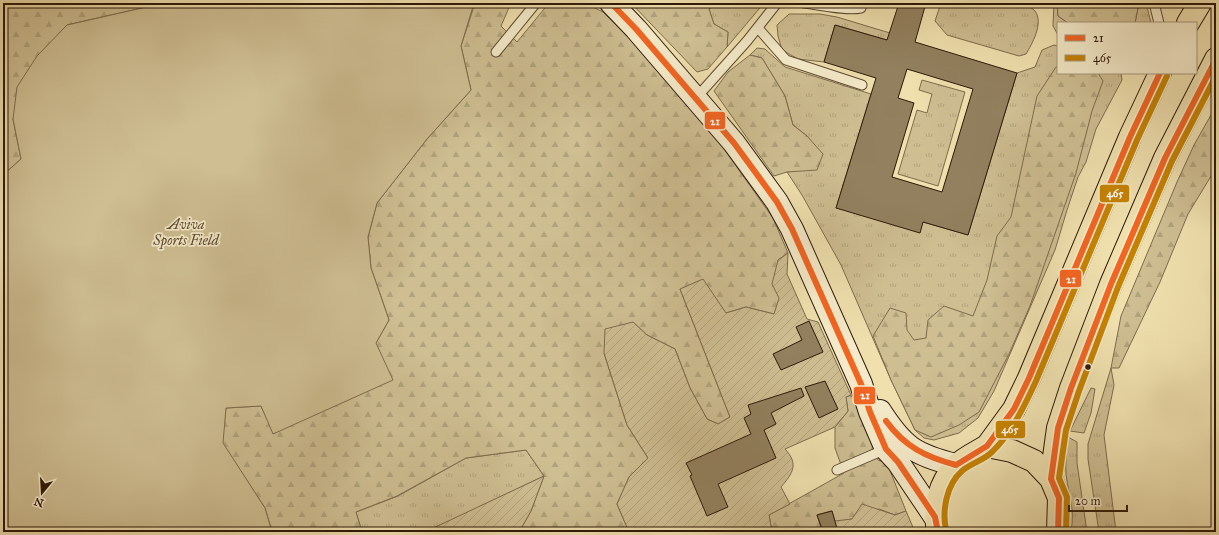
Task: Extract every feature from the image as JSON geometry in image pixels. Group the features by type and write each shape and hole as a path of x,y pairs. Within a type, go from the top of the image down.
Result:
{"highway":[{"path":"1189,22 1200,3"},
{"path":"1051,480 1058,428 1071,388 1111,284 1165,158 1216,59"},
{"path":"937,524 938,497 946,479 956,465 987,446 1014,409 1029,378 1130,137 1160,74"},
{"path":"987,446 1012,451 1034,460 1051,480 1059,498 1058,532"}],"main road":[{"path":"611,3 734,142 777,202 792,229 861,384 870,412 886,449 898,462 937,524"},
{"path":"861,384 888,425 902,441 918,453 930,459 956,465"}],"lane":[{"path":"496,52 536,3"},
{"path":"696,98 758,28 777,3"},
{"path":"804,3 832,6 850,10 861,8 862,3"},
{"path":"1154,3 1159,22"},
{"path":"758,28 786,60 862,85"},
{"path":"837,470 886,449"}],"green space":[{"path":"3,3 164,3 67,25 13,119 21,159 3,175"},
{"name":"Aviva Sports Field","path":"164,3 474,3 461,46 471,90 427,139 377,203 368,237 371,268 389,320 376,343 393,380 273,434 261,406 226,408 223,443 265,508 272,532 3,532 3,175 21,159 13,119 17,87 37,56 67,25"},
{"path":"475,3 511,3 501,26 517,42 549,3 585,3 603,12 675,84 714,135 773,218 788,253 778,260 780,298 774,314 746,307 726,313 680,289 730,417 718,424 707,419 690,388 675,349 647,335 633,322 604,353 627,425 648,458 629,477 617,504 629,532 519,532 531,511 544,476 526,450 466,458 397,496 356,512 362,532 272,532 265,508 222,443 226,408 261,406 274,434 376,343 389,320 371,268 368,237 377,203 427,139 471,90 461,46"},
{"path":"631,3 719,3 709,9 714,24 728,32 727,47 708,69 697,72"},
{"path":"719,3 764,3 727,47 728,32 714,24 709,9"},
{"path":"941,3 1024,4 1034,10 1037,16 1038,27 1026,54 1019,56 947,35 935,21"},
{"path":"1054,3 1057,3 1058,16 1067,22 1057,22 1057,33 1053,26"},
{"path":"1057,3 1139,3 1135,22 1067,22 1058,16"},
{"path":"1139,3 1146,3 1151,22 1135,22"},
{"path":"789,14 820,14 837,17 890,33 887,40 835,25 824,62 798,59 782,50 778,36 777,25"},
{"path":"1054,45 1057,46 1057,74 1121,74 1122,80 1096,129 1086,162 1078,177 1055,250 994,391 978,418 959,433 934,440 924,438 915,430 891,380 841,265 802,195 787,172 801,170 807,136 793,125 785,96 762,58 750,55 757,48 765,49 785,67 871,94 836,208 923,222 968,235 1017,73 1035,67 1042,50"},
{"path":"750,55 762,58 785,96 793,125 807,136 823,154 817,170 787,172 774,176 714,91 728,72"},
{"path":"1056,67 1057,74 1099,74 1103,81 1092,111 1076,173 1030,306 1009,354 979,412 959,425 931,437 915,430 891,380 873,336 890,308 906,313 907,330 914,340 926,338 928,320 944,306 973,316 987,280 997,236 1011,217 1037,96"},
{"path":"922,80 965,92 938,186 898,174 917,110 927,113 932,94 919,90"},
{"path":"1216,106 1216,168 1188,214 1160,282 1119,368 1111,368 1121,316 1177,182 1194,145"},
{"path":"788,253 787,274 807,319 818,322 851,395 846,397 848,411 835,427 785,449 792,459 793,468 789,477 781,487 790,504 769,515 772,532 629,532 617,504 629,477 648,458 627,425 604,353 605,329 633,322 647,335 675,349 690,388 707,419 718,424 730,417 680,289 703,279 726,313 746,307 774,314 779,298 772,284 778,260"},
{"path":"1111,368 1114,385 1104,435 1116,532 1099,532 1088,459 1088,444"},
{"path":"1091,388 1095,389 1091,413 1084,433 1070,431"},
{"path":"851,395 873,441 872,450 878,460 887,463 906,511 895,515 879,509 852,519 835,522 831,511 817,515 823,532 772,532 769,515 844,473 835,448 835,427 848,411 846,397"},
{"path":"1068,437 1077,442 1077,463 1087,532 1071,532 1072,509 1066,469"},
{"path":"526,450 544,476 427,532 362,532 356,512 398,496 466,458"},
{"path":"544,476 531,511 519,532 427,531"},
{"path":"862,504 895,515 906,511 915,532 823,532 817,515 832,511 835,521 852,519"}],"building":[{"path":"899,3 926,3 915,42 1017,73 968,235 923,222 920,233 836,208 876,78 824,62 835,25 887,40","holes":["907,69 973,89 942,192 892,177 914,103 898,98"]},
{"path":"809,321 823,352 781,370 773,354 802,340 796,327"},
{"path":"825,381 838,409 819,418 805,387"},
{"path":"801,388 804,396 771,413 776,424 764,430 776,458 718,484 728,507 707,516 686,463 751,434 744,418 751,414 748,405"},
{"path":"832,511 838,532 823,532 817,515"}],"transit line":[{"name":"21","path":"611,3 636,29 734,143 777,202 792,229 861,384 870,412 886,449 898,462 935,517 938,532"},
{"name":"21","path":"1051,479 1058,428 1071,388 1111,284 1165,158 1216,59"},
{"name":"21","path":"956,465 987,446 1014,409 1029,378 1130,137 1160,74"},
{"name":"465","path":"946,530 946,499 952,483 962,471 990,454 1000,444 1018,418 1036,381 1137,140 1167,76"},
{"name":"465","path":"1066,532 1067,497 1059,478 1066,430 1118,287 1172,161 1216,76"},
{"name":"21","path":"886,421 901,438 917,450 956,465"},
{"name":"21","path":"1051,479 1059,498 1058,532"}]}
